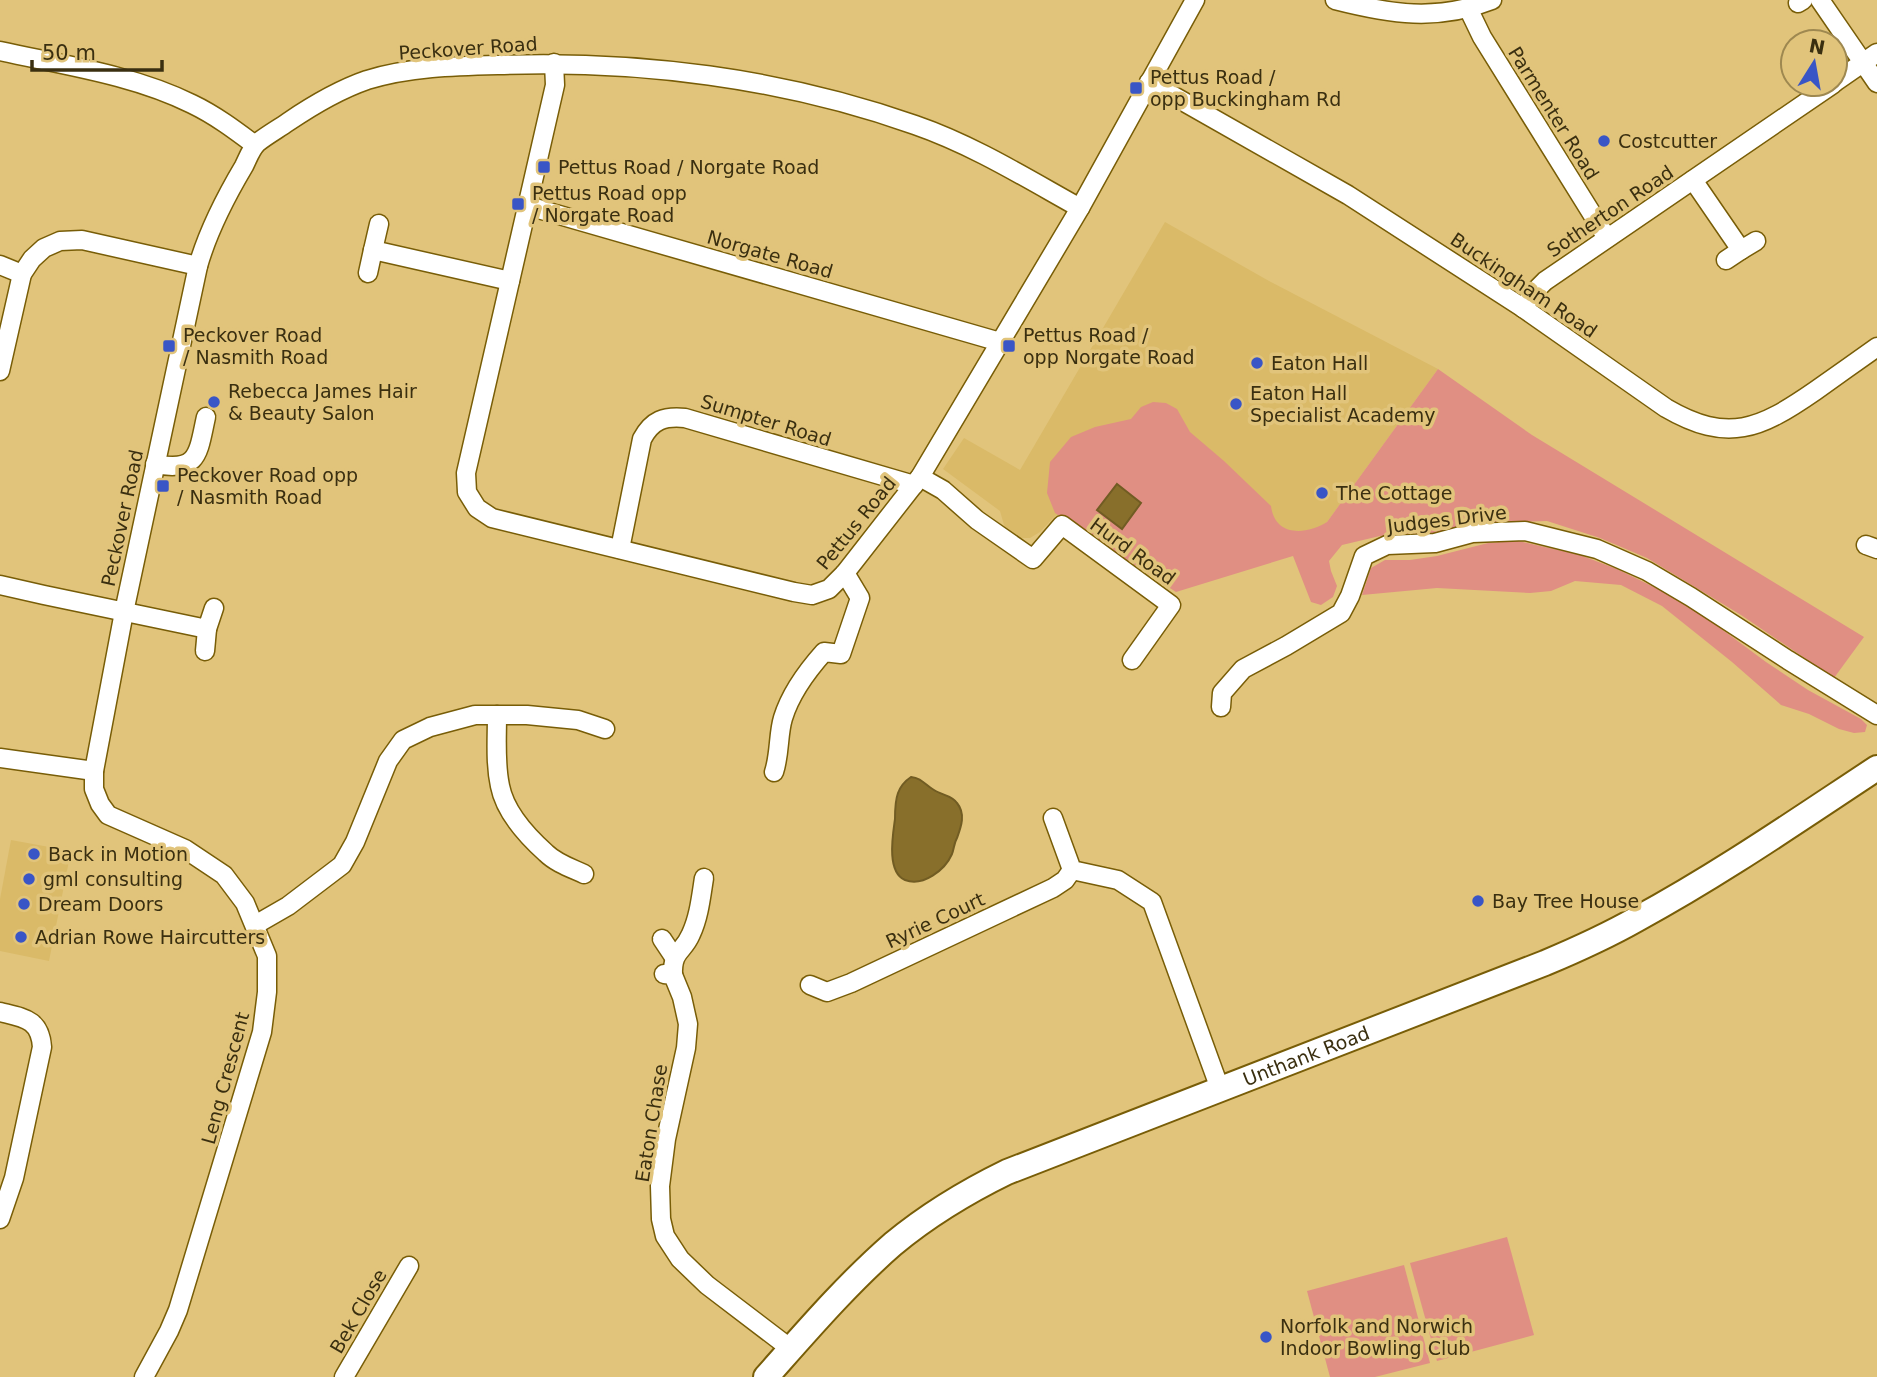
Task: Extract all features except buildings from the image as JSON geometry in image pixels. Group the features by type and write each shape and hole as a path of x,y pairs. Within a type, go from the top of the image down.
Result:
{"street":[{"name":"Pettus Road","path":"554,63 555,85 466,472 467,492 477,508 492,518 812,595 829,589 845,572 917,481 1080,208 1195,0"},
{"path":"1335,0 1408,15 1436,14 1492,0"},
{"path":"1821,0 1870,58 1877,83"},
{"name":"Parmenter Road","path":"1468,8 1482,37 1607,239"},
{"path":"0,51 135,82 164,92 215,116 255,145"},
{"name":"Sotherton Road","path":"1849,73 1870,58"},
{"name":"Peckover Road","path":"124,612 204,246 255,145 321,99 366,81 423,69 554,63 693,74 779,87 861,107 918,126 967,146 1080,208"},
{"name":"Buckingham Road","path":"1149,82 1348,195 1523,308 1688,421 1723,428 1747,427 1767,421 1787,411 1877,347"},
{"name":"Sotherton Road","path":"1523,308 1545,281 1812,98"},
{"name":"Sotherton Road","path":"1693,180 1741,250"},
{"name":"Norgate Road","path":"528,206 1000,342"},
{"path":"369,273 379,225"},
{"path":"0,370 22,274 44,248 60,241 82,240 198,266"},
{"path":"373,250 510,281"},
{"path":"0,265 22,274"},
{"name":"Sumpter Road","path":"620,550 642,439 648,428 671,416 917,481"},
{"path":"155,464 184,466 194,460 206,417"},
{"name":"Hurd Road","path":"917,481 943,491 977,520 1033,559 1062,526 1171,605 1132,660"},
{"name":"Judges Drive","path":"1221,707 1222,693 1242,669 1341,613 1364,556 1387,545 1435,542 1472,533 1525,531 1597,549 1647,571 1877,715"},
{"path":"782,764 783,719 803,677 824,652 841,654 860,597 845,572"},
{"path":"0,585 207,629"},
{"path":"205,652 207,629 214,608"},
{"name":"Leng Crescent","path":"124,612 93,771 94,789 100,804 108,815 184,849 223,875 245,903 267,956 267,992 262,1032 178,1310 144,1377"},
{"path":"255,925 288,906 342,865 355,842 388,761 403,740 430,727 475,715 527,715 578,720 605,729"},
{"path":"498,715 497,769 500,790 509,811 547,854 584,874"},
{"path":"0,758 93,771"},
{"name":"Unthank Road","path":"766,1377 838,1297 893,1245 952,1201 979,1185 1577,949 1636,920 1689,889 1877,768"},
{"path":"1053,818 1072,870 1152,902 1220,1089"},
{"name":"Ryrie Court","path":"810,985 827,992 851,983 1053,888 1065,880 1072,870"},
{"path":"670,969 690,937 704,878"},
{"name":"Eaton Chase","path":"662,939 670,969 682,997 688,1024 686,1048 666,1139 660,1186 665,1236 680,1259 707,1285 791,1349"},
{"path":"0,1012 25,1018 38,1027 43,1047 14,1178 0,1219"},
{"name":"Bek Close","path":"344,1377 409,1266"}],"shaded area":[{"name":"Eaton Hall Specialist Academy","path":"1165,222 1269,281 1438,369 1327,522 1312,537 1063,514 1055,516 1040,532 1030,538 1018,538 1004,525 1000,511 943,469 964,438 1020,470"},
{"path":"1438,369 1532,435 1864,637 1834,678 1741,615 1647,558 1600,538 1547,521 1478,523 1433,534 1380,536 1342,545 1329,561 1337,586 1333,597 1321,605 1311,602 1293,556 1176,592 1055,513 1047,493 1050,462 1071,437 1095,427 1131,419 1141,407 1153,402 1166,403 1177,409 1190,432 1271,506 1278,523 1293,530 1310,529 1327,522"},
{"path":"1117,484 1141,503 1122,529 1097,510"},
{"path":"1518,541 1580,555 1662,591 1708,619 1808,690 1861,719 1867,725 1865,732 1854,733 1839,729 1809,714 1781,705 1662,606 1621,585 1575,581 1551,591 1530,593 1437,588 1362,595 1371,568 1385,560 1410,560 1488,543"},
{"path":"911,777 955,800 962,816 949,860 933,876 912,882 899,876 892,852 897,796 902,785"},
{"path":"11,840 71,851 49,961 0,951 0,899"},
{"path":"1507,1237 1534,1335 1437,1361 1410,1263"},
{"path":"1404,1265 1430,1363 1375,1377 1330,1377 1307,1291"}],"place":[{"name":"Pettus Road / opp Buckingham Rd","path":"1136,88"},
{"name":"Costcutter","path":"1604,141"},
{"name":"Pettus Road / Norgate Road","path":"544,167"},
{"name":"Pettus Road opp / Norgate Road","path":"518,204"},
{"name":"Peckover Road / Nasmith Road","path":"169,346"},
{"name":"Pettus Road / opp Norgate Road","path":"1009,346"},
{"name":"Eaton Hall","path":"1257,363"},
{"name":"Rebecca James Hair & Beauty Salon","path":"214,402"},
{"name":"Eaton Hall Specialist Academy","path":"1236,404"},
{"name":"Peckover Road opp / Nasmith Road","path":"163,486"},
{"name":"The Cottage","path":"1322,493"},
{"name":"Back in Motion","path":"34,854"},
{"name":"gml consulting","path":"29,879"},
{"name":"Bay Tree House","path":"1478,901"},
{"name":"Dream Doors","path":"24,904"},
{"name":"Adrian Rowe Haircutters","path":"21,937"},
{"name":"Norfolk and Norwich Indoor Bowling Club","path":"1266,1337"}]}
